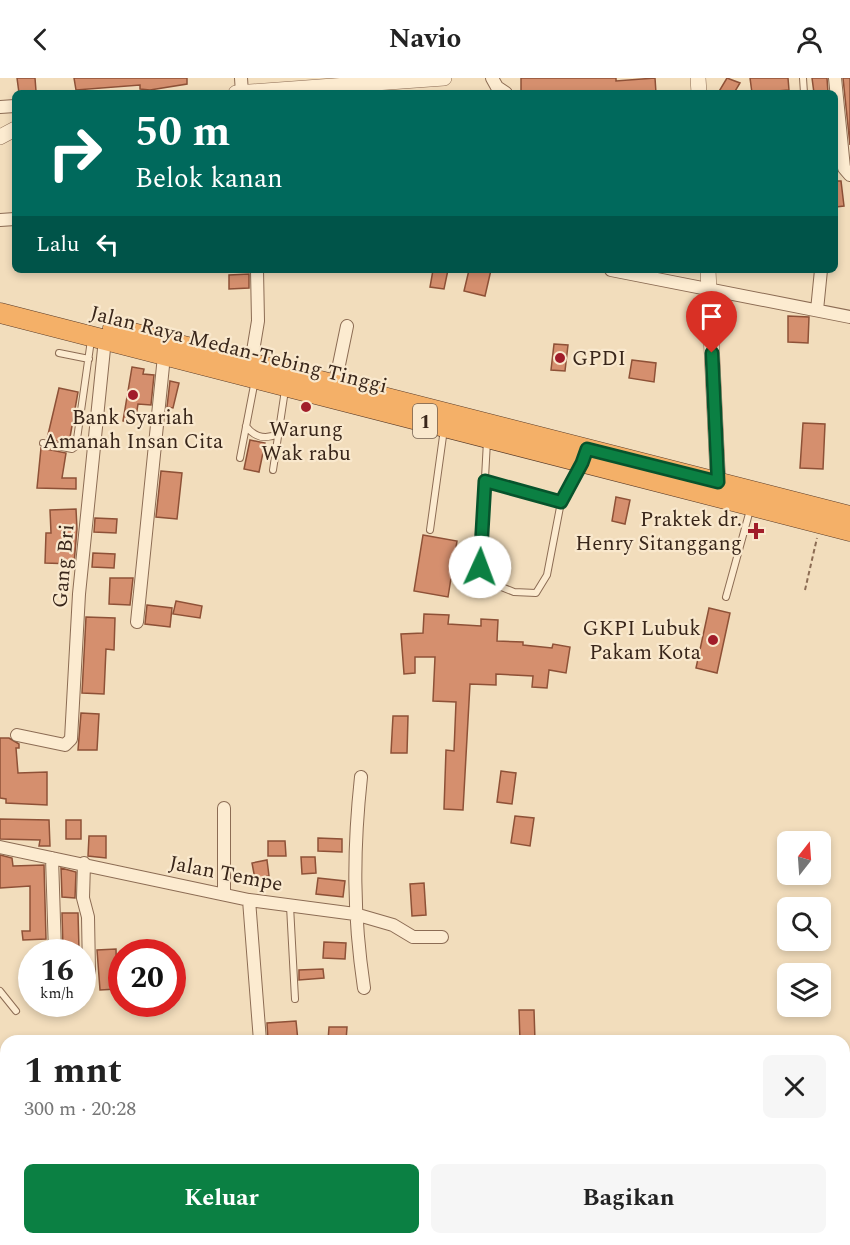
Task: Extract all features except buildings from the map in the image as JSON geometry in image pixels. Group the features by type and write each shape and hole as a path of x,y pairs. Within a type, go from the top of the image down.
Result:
{"highway":[{"name":"Jalan Raya Medan-Tebing Tinggi","path":"0,301 286,380 584,456 750,506 850,516"},
{"name":"Jalan Raya Medan-Tebing Tinggi","path":"0,313 164,356 253,371"},
{"name":"Jalan Raya Medan-Tebing Tinggi","path":"286,380 335,384 488,437 718,482 792,509 820,524 850,531"}],"street":[{"path":"282,90 444,78"},
{"path":"492,78 496,87 501,90"},
{"path":"838,108 844,168 850,175"},
{"path":"253,371 258,321 256,273"},
{"path":"627,273 850,317"},
{"path":"708,273 718,482"},
{"path":"817,310 821,273"},
{"path":"335,384 347,326"},
{"name":"Gang Bri","path":"17,735 65,745 71,739 79,590 98,338"},
{"path":"137,622 164,356"},
{"path":"361,777 355,830 355,914 364,988"},
{"path":"224,808 224,894"},
{"name":"Jalan Tempe","path":"0,847 84,863 249,900 355,914 393,925 408,936 442,937"},
{"path":"52,858 54,939"},
{"path":"84,863 83,898 88,917 88,939"},
{"path":"249,900 260,1035"}],"lane":[{"path":"43,443 72,449 76,446 89,359 98,338"},
{"path":"59,353 89,359"},
{"path":"240,458 253,371"},
{"path":"273,470 286,380"},
{"path":"430,530 458,425"},
{"path":"246,426 256,435 265,438 278,434"},
{"path":"488,437 479,557 481,576 491,584 513,592 536,593 543,585 561,502 584,456"},
{"path":"485,481 561,502"},
{"path":"726,597 750,506"},
{"path":"290,906 296,999"},
{"path":"0,991 16,1011"}],"path":[{"path":"805,590 820,524"}],"place":[{"name":"GPDI","path":"560,358"},
{"name":"Bank Syariah Amanah Insan Cita","path":"133,395"},
{"name":"Warung Wak rabu","path":"306,407"},
{"name":"Praktek dr. Henry Sitanggang","path":"756,531"},
{"name":"GKPI Lubuk Pakam Kota","path":"713,640"}],"route":[{"path":"480,567 485,481 561,502 587,449 718,482 712,353"}]}
